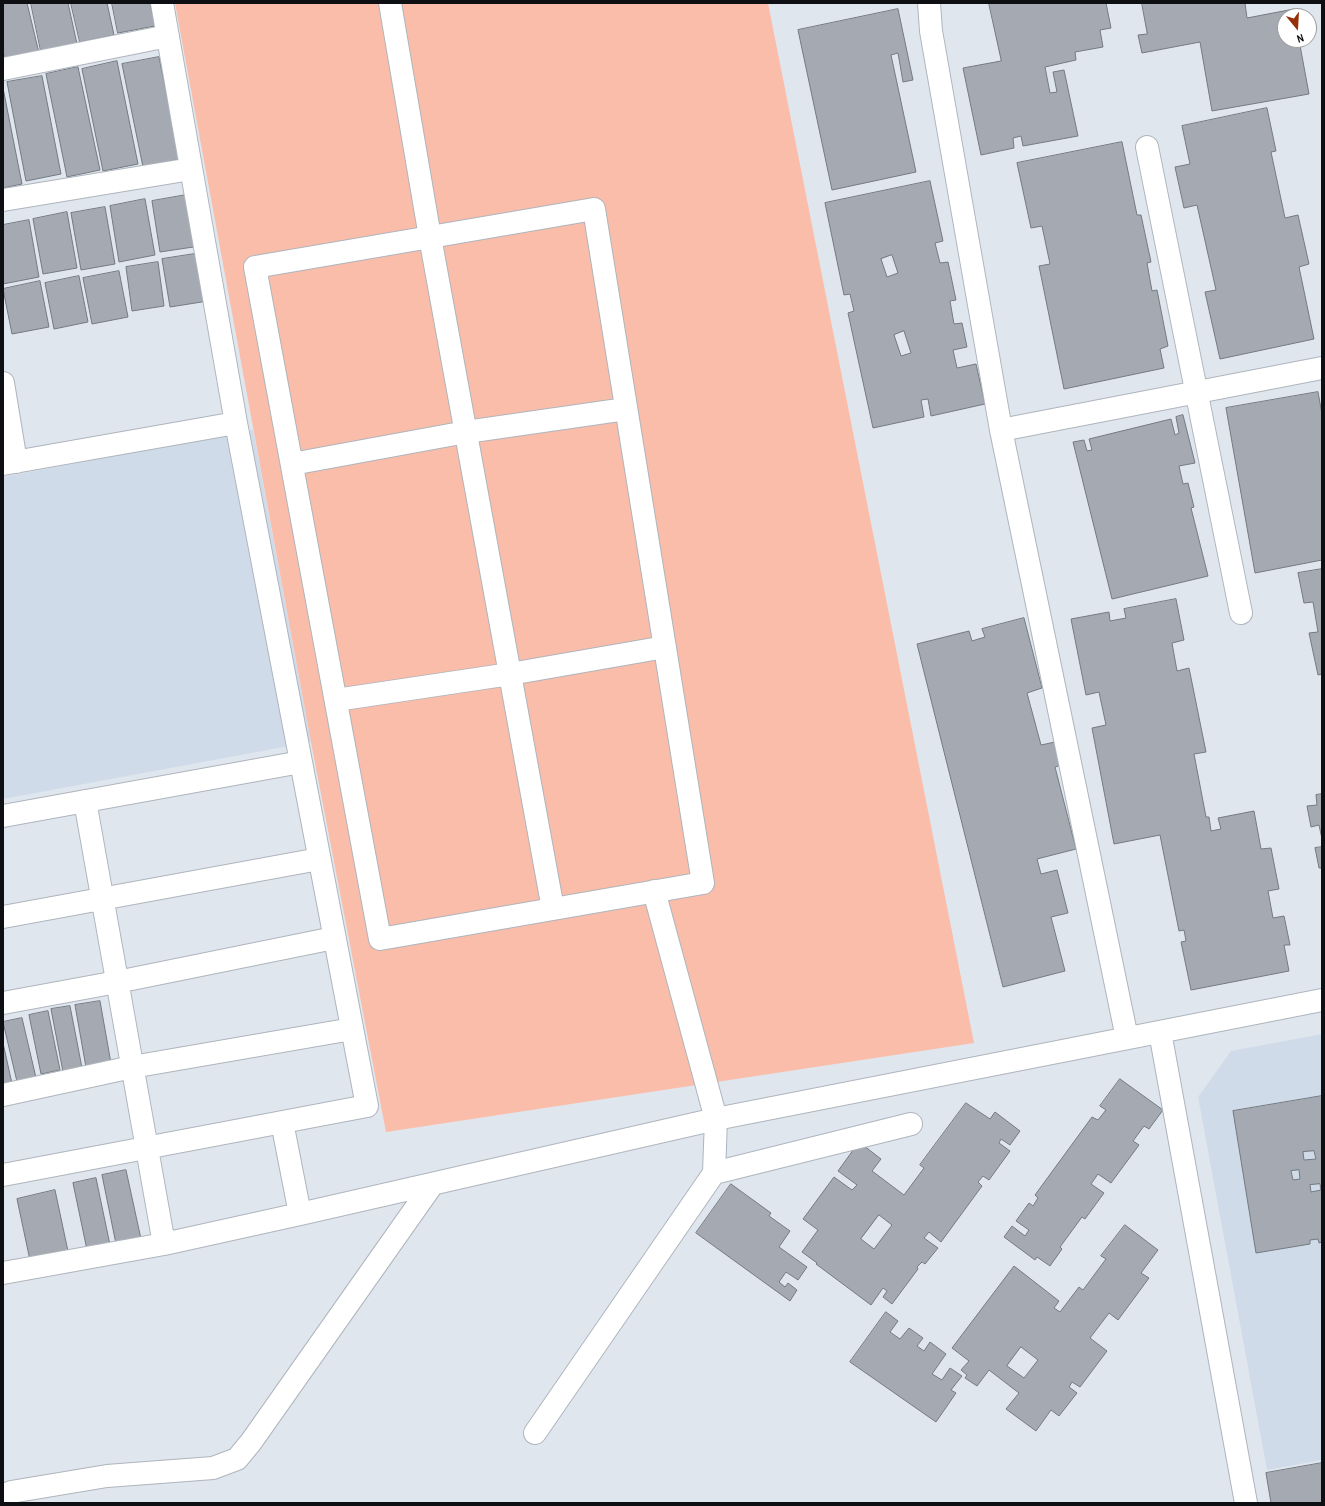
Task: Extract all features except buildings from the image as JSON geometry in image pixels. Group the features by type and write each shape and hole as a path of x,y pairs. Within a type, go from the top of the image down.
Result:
{"street":[{"path":"3,1175 367,1106 236,424 162,3"},
{"path":"390,3 430,237 552,909"},
{"path":"929,3 932,39 1001,430 1127,1038"},
{"path":"3,69 168,36"},
{"path":"1147,147 1241,612"},
{"path":"3,200 191,169"},
{"path":"594,209 626,409 703,882 380,939 256,267 594,209"},
{"path":"1001,430 1322,368"},
{"path":"3,383 9,463 236,424"},
{"path":"292,464 466,432 626,409"},
{"path":"336,700 510,674 665,647"},
{"path":"3,816 301,762"},
{"path":"85,801 164,1244"},
{"path":"3,917 319,859"},
{"path":"535,1433 714,1172 716,1119 654,891"},
{"path":"3,1003 117,982 334,938"},
{"path":"3,1273 164,1244 432,1185 716,1119 1322,1000"},
{"path":"3,1095 132,1067 352,1029"},
{"path":"1160,1032 1246,1503"},
{"path":"282,1122 300,1214"},
{"path":"714,1172 911,1124"},
{"path":"3,1496 11,1492 107,1476 213,1468 237,1459 251,1442 432,1185"}],"shaded area":[{"path":"175,3 768,3 974,1043 386,1132 311,742"},
{"path":"253,430 311,742 3,799 3,477"},
{"path":"1322,1034 1322,1460 1267,1470 1198,1097 1231,1051"}]}
